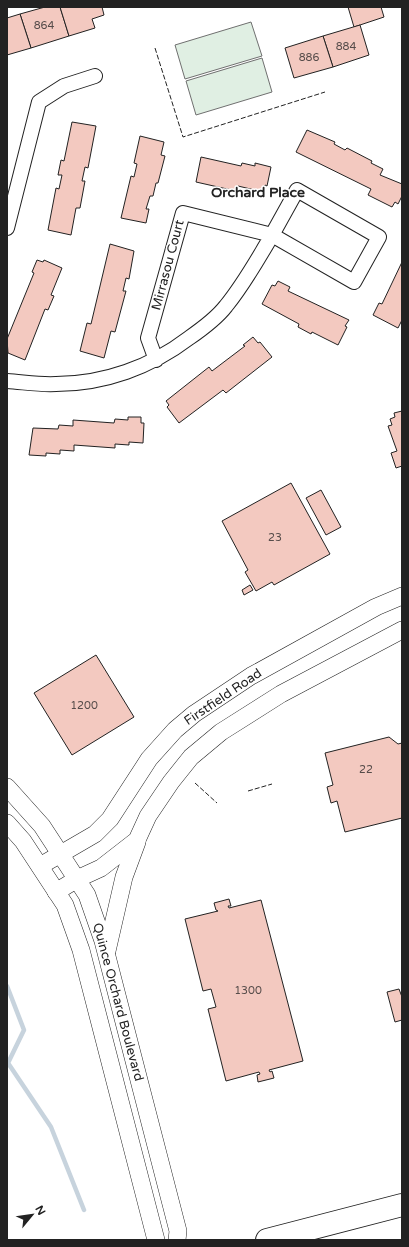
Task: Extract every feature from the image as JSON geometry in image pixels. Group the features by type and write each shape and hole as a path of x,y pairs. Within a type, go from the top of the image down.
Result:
{"main road":[{"path":"267,1240 402,1205"}],"street":[{"path":"7,228 39,102 64,86 95,76"},
{"path":"7,381 56,384 98,380 130,371 156,360 205,327 225,308 248,275 297,190 379,237 354,282 272,234"},
{"name":"Mirrasou Court","path":"156,360 148,338 183,213 272,234"},
{"name":"Firstfield Road","path":"40,866 94,834 110,818 149,759 175,730 194,714 251,676 376,607 402,596"},
{"name":"Firstfield Road","path":"56,892 77,879 101,868 137,840 148,816 171,782 191,757 220,732 281,694 402,630"},
{"name":"Quince Orchard Boulevard","path":"7,787 42,826 87,895 107,954 178,1231 177,1240"},
{"name":"Quince Orchard Boulevard","path":"7,823 40,866 65,905 81,950 156,1240"},
{"path":"107,954 124,877 137,840"}],"green space":[{"path":"251,22 262,56 185,79 175,45"},
{"path":"262,58 272,92 196,115 186,81"}],"building":[{"path":"45,7 60,7 69,36 31,48 20,14"},
{"path":"60,7 102,7 104,15 92,19 95,28 69,36"},
{"path":"348,7 381,7 384,17 354,27"},
{"path":"20,14 31,48 7,55 7,18"},
{"path":"360,25 369,55 333,67 323,36"},
{"path":"323,36 333,67 294,78 285,48"},
{"path":"72,122 96,126 88,168 85,167 82,181 85,181 80,208 76,208 71,235 48,230 56,188 59,189 62,175 58,175 61,160 64,161"},
{"path":"307,130 335,142 334,144 345,150 347,148 372,161 371,163 383,169 380,175 402,184 402,196 398,204 395,202 392,207 368,195 371,189 296,152"},
{"path":"140,136 164,142 161,155 165,156 158,183 156,183 153,196 150,196 146,209 149,209 146,223 121,218 131,176 134,177 137,164 134,163"},
{"path":"201,157 241,166 242,163 255,166 255,163 271,167 267,186 265,185 263,192 238,186 236,191 196,182"},
{"path":"110,244 134,251 129,279 126,278 123,291 126,291 115,332 111,331 104,358 80,351 87,323 91,324"},
{"path":"37,260 43,262 44,260 62,268 51,295 54,296 48,310 45,309 25,360 8,353 7,339 34,273 32,272"},
{"path":"402,262 402,320 398,328 373,315 379,303 382,304"},
{"path":"278,281 290,287 288,291 349,320 345,326 347,327 338,345 298,327 299,324 262,304 272,285 275,286"},
{"path":"253,337 258,343 260,342 272,357 226,393 223,390 179,423 167,407 169,405 166,401 209,367 212,371 245,346 243,345"},
{"path":"402,411 402,466 396,468 391,453 397,451 388,426 392,425 390,419 395,417 394,413"},
{"path":"128,417 141,417 141,423 144,423 143,443 129,442 129,445 115,444 115,448 74,445 74,451 60,450 60,454 46,453 46,456 29,455 33,428 58,429 59,425 73,426 73,420 114,423 115,419 128,420"},
{"path":"291,483 330,554 274,585 272,582 256,591 245,572 248,570 222,521"},
{"path":"321,490 341,527 326,535 306,498"},
{"path":"250,585 253,590 244,595 242,590"},
{"path":"96,655 134,717 72,755 34,693"},
{"path":"389,737 398,744 402,743 402,818 345,832 337,801 331,803 327,787 333,785 325,753"},
{"path":"229,899 231,906 228,906 229,908 261,900 303,1061 269,1070 270,1072 272,1071 274,1078 258,1082 257,1075 260,1074 259,1072 226,1081 208,1009 216,1007 211,989 203,991 185,919 218,911 216,910 214,903"},
{"path":"399,989 402,997 402,1020 395,1022 387,992"}],"waterway":[{"path":"7,986 24,1030 8,1063 51,1127 84,1210"}],"fence":[{"path":"155,48 183,137 325,92"},
{"path":"195,783 217,803"},
{"path":"248,791 272,784"}],"district":[{"name":"Orchard Place","path":"258,192"}]}
